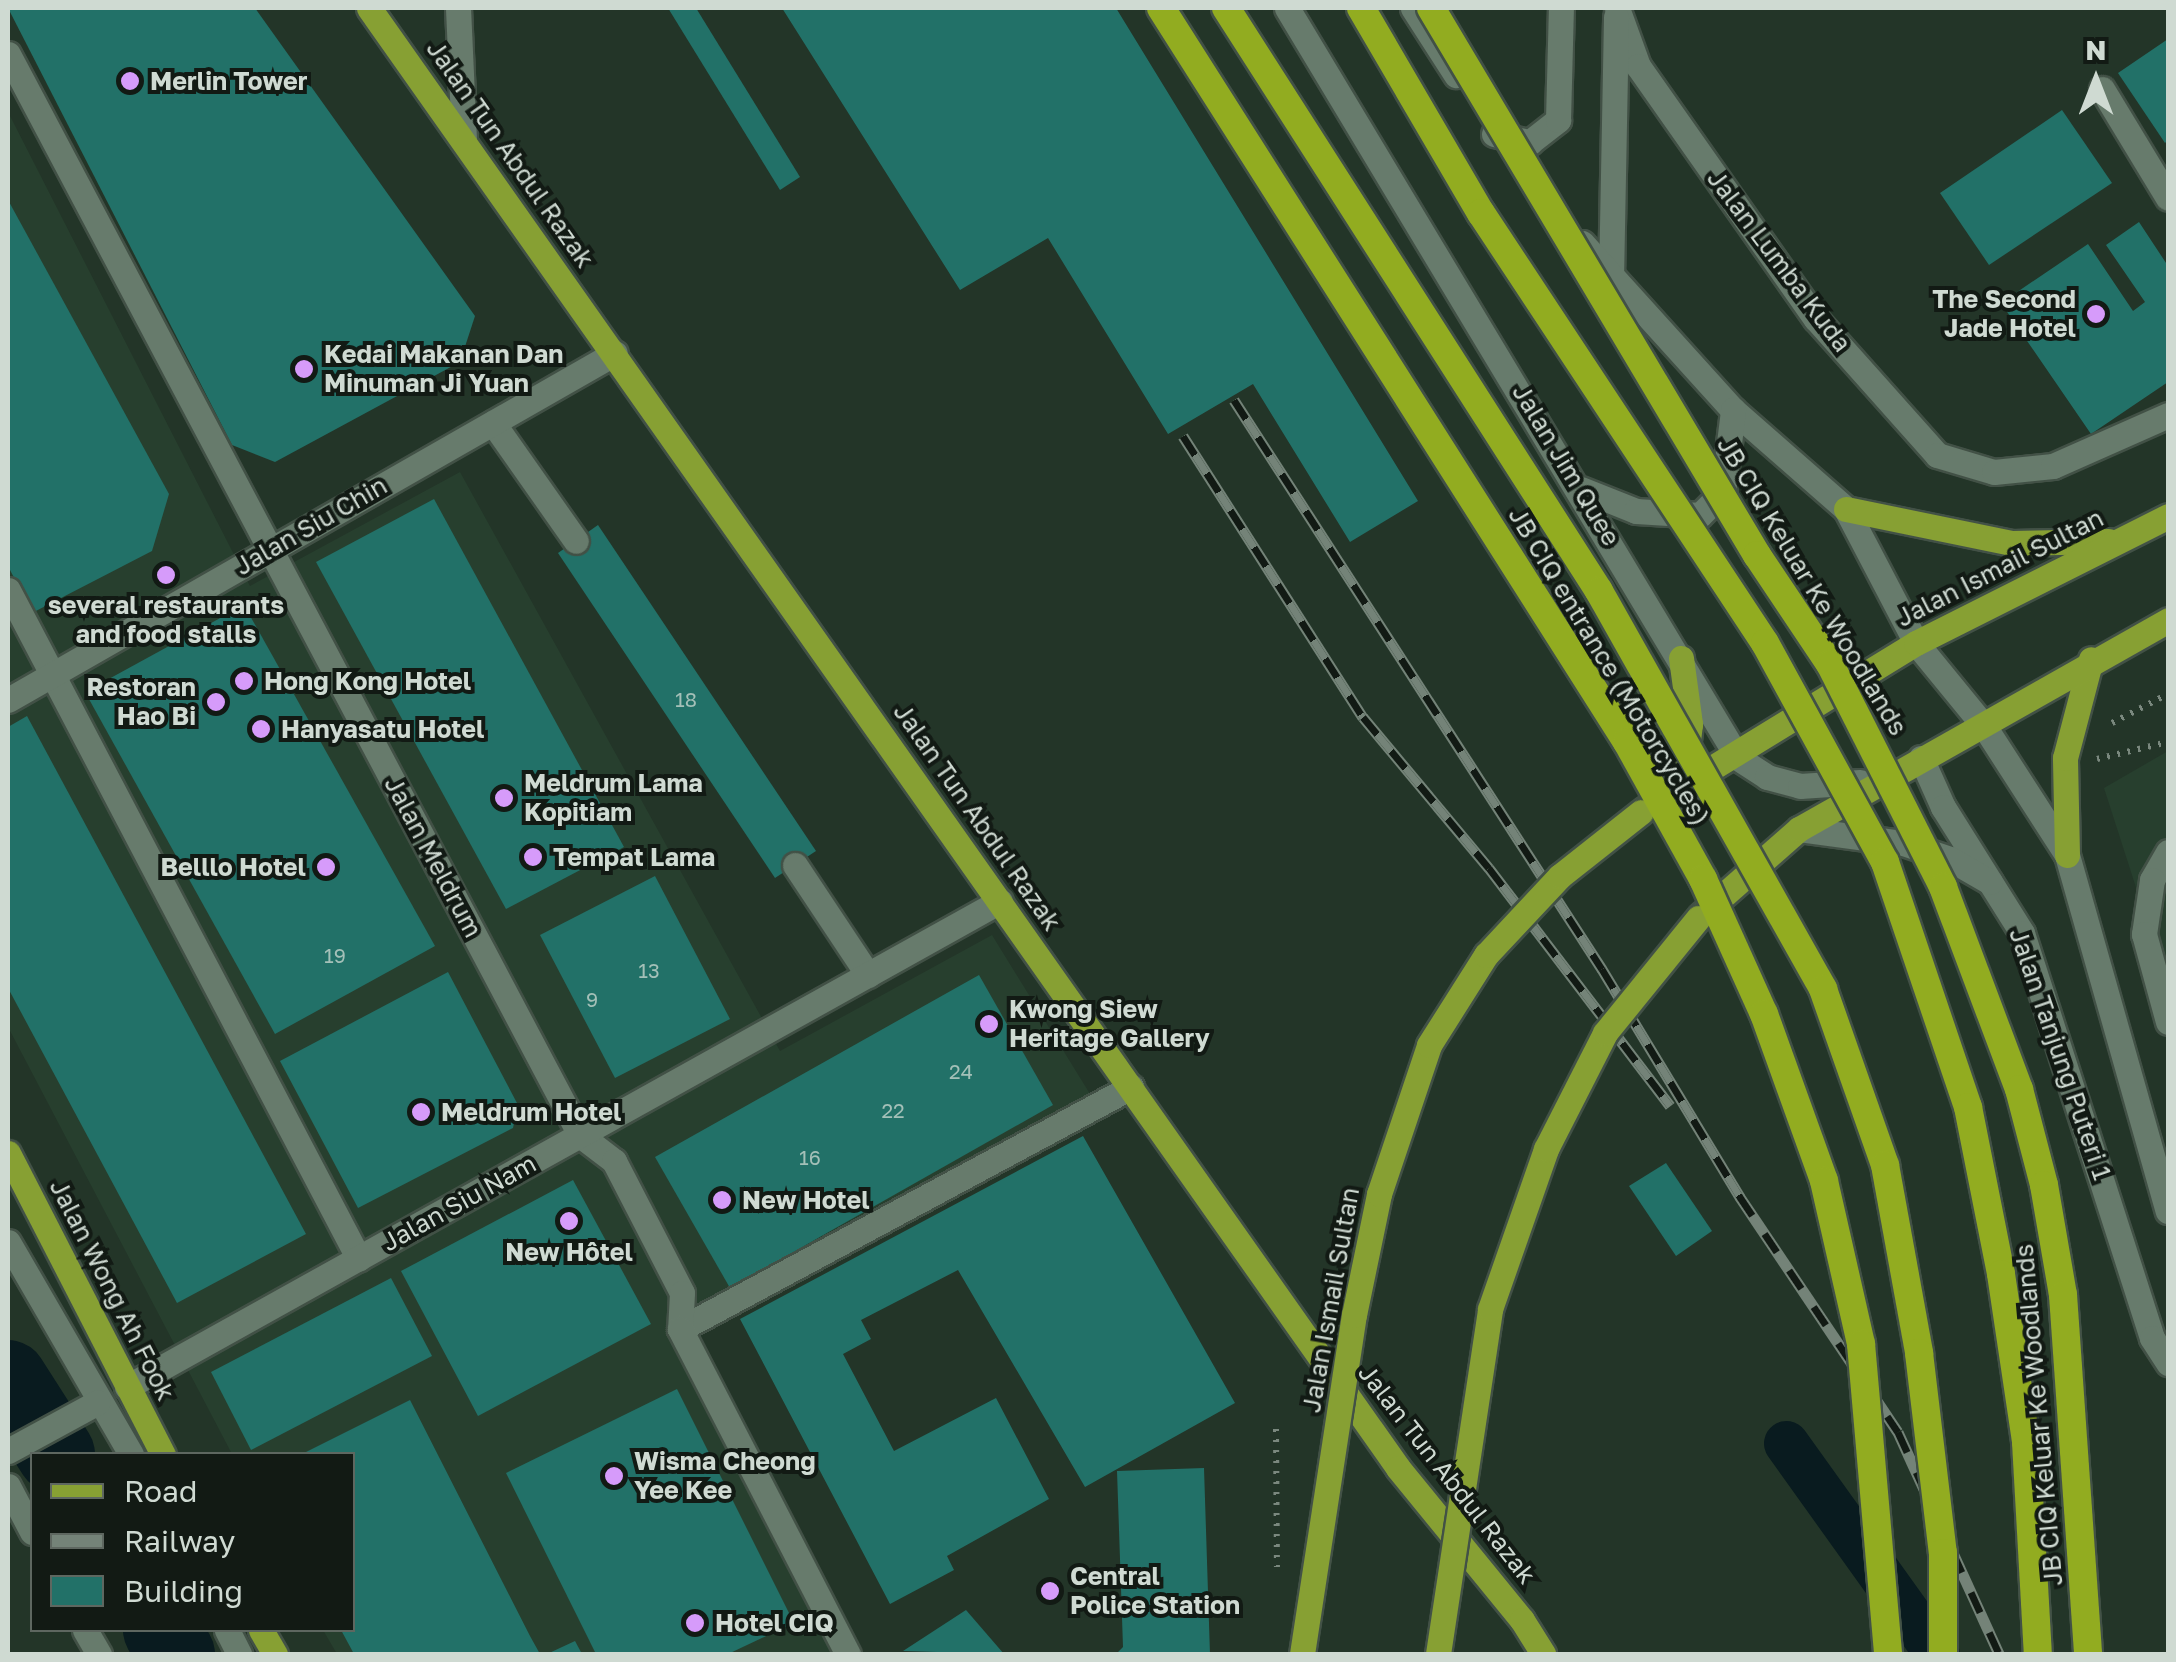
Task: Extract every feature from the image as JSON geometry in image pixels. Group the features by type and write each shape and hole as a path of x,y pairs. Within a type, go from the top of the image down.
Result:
{"highway":[{"name":"JB CIQ entrance (Motorcycles)","path":"1161,8 1627,742 1703,879 1764,1014 1824,1181 1861,1344 1888,1654"},
{"path":"1226,8 1598,591 1823,989 1889,1184 1941,1535 1943,1654"},
{"path":"1362,8 1481,213 1764,643 1885,862 1968,1107 1998,1255 2026,1442 2038,1654"},
{"name":"JB CIQ Keluar Ke Woodlands","path":"1431,8 1757,555 1830,664 1943,887 2019,1089 2044,1185 2063,1295 2088,1654"}],"main road":[{"name":"Jalan Tun Abdul Razak","path":"369,8 1398,1468 1522,1620 1542,1654"},
{"path":"1846,510 2012,543 2117,541"},
{"name":"Jalan Ismail Sultan","path":"1302,1654 1376,1211 1429,1045 1486,955 1560,876 1665,796 1738,758 1916,643 2168,516"},
{"path":"1438,1654 1490,1309 1546,1149 1605,1033 1698,918 1799,829 1984,726 2090,659 2168,620"},
{"path":"1665,796 1685,761 1690,724 1681,658"},
{"path":"2066,855 2065,758 2090,659"},
{"name":"Jalan Wong Ah Fook","path":"8,1152 163,1452"},
{"path":"262,1632 275,1654"}],"street":[{"path":"458,8 464,141"},
{"name":"Jalan Jim Quee","path":"1287,8 1581,488 1738,758"},
{"path":"1412,8 1494,134 1611,280 1732,410 1846,510 1916,643 1984,726 2066,855 2160,1145 2168,1212"},
{"path":"1494,134 1530,142 1558,120 1561,8"},
{"name":"Jalan Lumba Kuda","path":"1611,280 1617,8"},
{"name":"Jalan Lumba Kuda","path":"1617,8 1638,66 1816,319 1937,454 1994,472 2053,466 2168,416"},
{"name":"Jalan Meldrum","path":"8,56 580,1135 614,1161 682,1293 680,1329 845,1648"},
{"path":"2102,89 2161,168 2168,198"},
{"name":"Jalan Siu Chin","path":"8,700 615,353"},
{"path":"1581,488 1636,511 1700,514 1723,492 1732,410"},
{"path":"493,423 576,540"},
{"path":"8,590 359,1259"},
{"path":"1738,758 1767,777 1824,789 1921,758"},
{"name":"Jalan Tanjung Puteri 1","path":"1921,758 1943,807 2022,932 2152,1338 2168,1363"},
{"path":"1799,829 1903,843 1950,859 1994,885"},
{"path":"2168,852 2152,880 2144,934 2168,1022"},
{"path":"795,865 868,975"},
{"name":"Jalan Siu Nam","path":"127,1388 1000,902"},
{"path":"680,1329 1130,1086"},
{"path":"8,1242 130,1452"},
{"path":"8,1451 98,1402"},
{"path":"8,1486 30,1528"},
{"path":"86,1632 99,1654"},
{"path":"818,1654 845,1648"}],"path":[{"path":"2086,761 2168,742"},
{"path":"1276,1429 1277,1578"}],"shaded area":[{"path":"8,112 250,586 460,472 780,1051 992,935 1103,1115 674,1341 833,1654 337,1654 324,1632 355,1632 355,1452 231,1452 8,1027"},
{"path":"2168,751 2168,987 2104,788"}],"building":[{"path":"8,8 255,8 475,316 460,362 275,462 232,445"},
{"path":"668,8 696,8 800,177 780,190"},
{"path":"782,8 1116,8 1418,501 1350,542 1253,384 1168,434 1048,238 960,290"},
{"path":"2168,39 2168,140 2165,143 2118,73"},
{"path":"2062,110 2112,183 1989,265 1940,193"},
{"path":"8,200 169,494 152,551 32,613 8,566"},
{"path":"2139,222 2168,266 2168,382 2091,434 2001,303 2088,244 2133,311 2145,302 2106,245"},
{"path":"434,499 624,847 506,909 316,562"},
{"path":"598,525 816,851 775,878 558,553"},
{"path":"244,605 435,946 275,1034 85,692"},
{"path":"27,716 306,1234 177,1303 8,988 8,727"},
{"path":"655,876 730,1019 615,1078 540,935"},
{"path":"448,972 518,1105 513,1128 358,1208 280,1061"},
{"path":"979,975 1053,1105 730,1288 655,1157"},
{"path":"1083,1136 1235,1403 1085,1487 958,1270 861,1320 871,1339 843,1354 894,1451 996,1398 1049,1499 947,1556 954,1570 890,1604 740,1319"},
{"path":"1666,1163 1712,1231 1676,1256 1629,1186"},
{"path":"573,1180 651,1324 478,1416 401,1271"},
{"path":"391,1278 432,1356 251,1450 211,1372"},
{"path":"677,1389 794,1623 728,1654 596,1654 506,1473"},
{"path":"410,1400 540,1654 354,1654 342,1632 355,1632 355,1452 306,1452"},
{"path":"1204,1468 1210,1654 1116,1654 1123,1647 1117,1471"},
{"path":"966,1610 1004,1654 903,1651"},
{"path":"575,1641 582,1654 547,1654"}],"waterway":[{"path":"8,1379 55,1452"},
{"path":"1786,1443 1937,1654"},
{"path":"163,1632 176,1654"}],"railway":[{"path":"1234,400 1602,969 1740,1197 1898,1432 1999,1654"},
{"path":"1183,436 1363,717 1489,868 1670,1106"}],"place":[{"name":"Merlin Tower","path":"130,81"},
{"name":"The Second Jade Hotel","path":"2096,314"},
{"name":"Kedai Makanan Dan Minuman Ji Yuan","path":"304,369"},
{"name":"several restaurants and food stalls","path":"166,575"},
{"name":"Hong Kong Hotel","path":"244,681"},
{"name":"Restoran Hao Bi","path":"216,702"},
{"name":"Hanyasatu Hotel","path":"261,729"},
{"name":"Meldrum Lama Kopitiam","path":"504,798"},
{"name":"Tempat Lama","path":"533,857"},
{"name":"Belllo Hotel","path":"326,867"},
{"name":"Kwong Siew Heritage Gallery","path":"989,1024"},
{"name":"Meldrum Hotel","path":"421,1112"},
{"name":"New Hotel","path":"722,1200"},
{"name":"New Hôtel","path":"569,1221"},
{"name":"Wisma Cheong Yee Kee","path":"614,1476"},
{"name":"Central Police Station","path":"1050,1591"},
{"name":"Hotel CIQ","path":"695,1623"}]}
